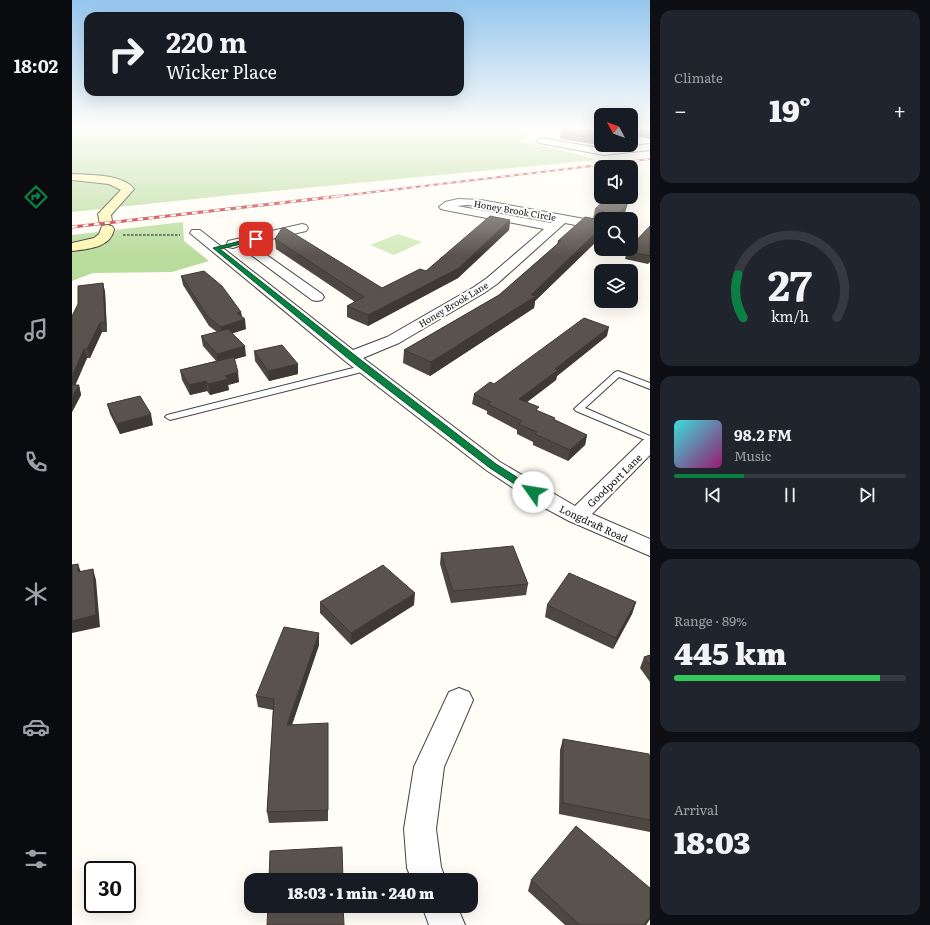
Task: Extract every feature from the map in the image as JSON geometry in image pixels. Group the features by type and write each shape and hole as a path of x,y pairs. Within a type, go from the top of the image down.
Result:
{"street":[{"path":"72,177 113,181 125,185 128,189 104,214 106,228 93,243 72,247"},
{"name":"Honey Brook Circle","path":"558,223 481,203 450,203 445,207 558,223 594,226"},
{"name":"Honey Brook Lane","path":"351,356 393,340 479,290 492,281 558,223"},
{"path":"216,248 302,228"},
{"name":"Longdraft Road","path":"196,233 365,368 493,466 547,500 577,516 650,548"},
{"path":"241,242 317,297"},
{"name":"Goodport Lane","path":"577,516 650,444"},
{"path":"426,873 424,868 420,829 429,767 459,700"},
{"path":"442,913 447,925"}],"lane":[{"path":"170,417 365,368"},
{"path":"650,386 618,374 579,409 650,439"}],"path":[{"path":"106,228 165,236 196,233"}],"green space":[{"path":"72,170 490,170 72,212"},
{"path":"183,222 184,241 209,261 172,272 93,273 72,281 72,235"},
{"path":"398,234 422,242 394,255 370,245"}],"building":[{"path":"600,204 627,204 618,212 604,212 595,209"},
{"path":"490,216 510,220 459,268 368,315 347,306 364,297 275,239 282,228 285,228 382,288 420,269 426,271"},
{"path":"585,217 594,219 594,235 531,295 536,296 431,362 404,350 499,295 561,241 558,241"},
{"path":"650,226 650,256 638,253 638,239"},
{"path":"204,271 222,286 241,312 237,313 245,319 221,327 208,317 181,276"},
{"path":"103,283 105,322 100,323 87,349 84,349 72,376 72,316 78,304 78,286"},
{"path":"584,318 609,327 555,369 558,370 519,399 539,407 536,410 587,435 570,450 535,434 537,432 518,424 522,421 488,404 491,402 474,394 490,382 494,384"},
{"path":"228,329 245,346 217,354 201,336"},
{"path":"282,345 298,364 268,371 254,351"},
{"path":"234,357 238,372 225,376 228,379 208,384 206,381 189,385 180,370"},
{"path":"72,385 79,385 72,397"},
{"path":"140,396 151,414 117,424 107,404"},
{"path":"513,546 528,584 453,591 441,553"},
{"path":"78,564 78,572 93,569 96,615 72,621 72,565"},
{"path":"383,565 415,593 351,633 320,602"},
{"path":"569,573 636,602 616,638 547,605"},
{"path":"284,627 319,633 287,725 328,723 328,810 267,812 274,699 256,696"},
{"path":"650,655 650,665 644,657"},
{"path":"563,739 649,754 650,820 563,803"},
{"path":"576,826 650,888 650,917 644,925 580,925 531,880"},
{"path":"342,847 343,873 269,873 270,851"},
{"path":"268,913 343,913 344,925 267,925"}],"railway":[{"path":"331,197 556,170"},
{"path":"72,227 340,196"}],"route":[{"path":"256,239 216,248 358,362 493,466 533,492"}]}
